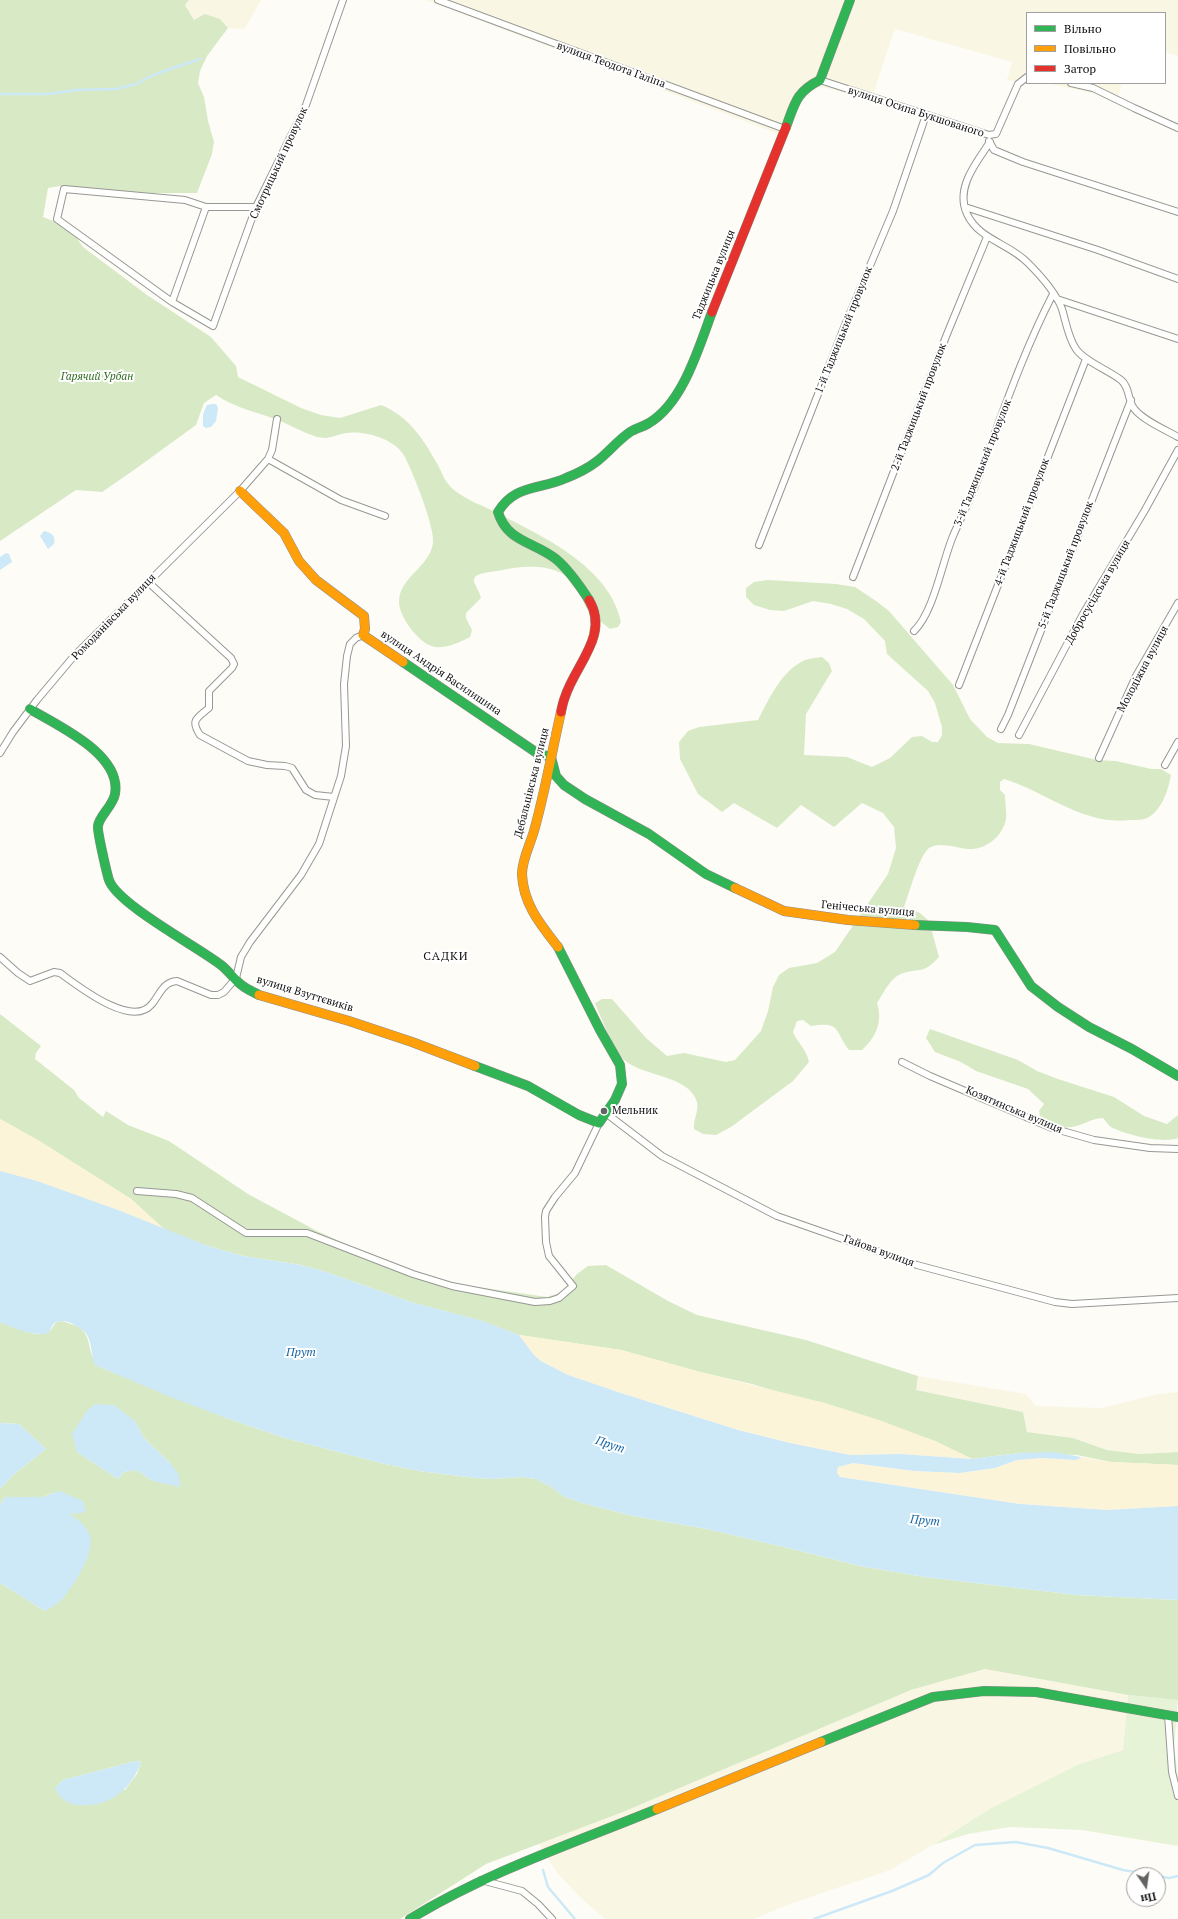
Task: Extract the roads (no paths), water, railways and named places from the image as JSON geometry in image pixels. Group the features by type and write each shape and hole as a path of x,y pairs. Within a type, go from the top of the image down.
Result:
{"street":[{"name":"Смотрицький провулок","path":"172,302 213,326 256,207 306,105 343,0"},
{"name":"вулиця Теодота Галіпа","path":"438,0 785,129"},
{"path":"820,80 850,0"},
{"name":"вулиця Осипа Букшованого","path":"820,80 989,135 996,134 1018,84 1026,78"},
{"name":"Таджицька вулиця","path":"524,490 566,479 595,463 630,432 650,423 673,401 686,380 763,187 797,97 810,84 820,80"},
{"path":"1075,84 1093,88 1178,128"},
{"name":"1-й Таджицький провулок","path":"759,545 845,325 893,211 926,114"},
{"path":"981,133 990,142 994,150 1024,162 1178,212"},
{"path":"990,142 970,171 963,192 967,214 975,226 987,237 1011,250 1027,262 1055,297 1077,350 1086,359 1105,368 1123,381 1133,407 1140,416 1178,437"},
{"path":"206,207 172,302 57,219 64,189 185,200 206,207 256,207"},
{"path":"965,208 1098,250 1178,279"},
{"name":"2-й Таджицький провулок","path":"853,577 947,334 987,237"},
{"path":"1055,297 1178,339"},
{"name":"3-й Таджицький провулок","path":"914,631 920,625 924,616 940,575 952,537 971,495 997,425 1039,322 1055,297"},
{"name":"4-й Таджицький провулок","path":"959,685 1086,359"},
{"name":"5-й Таджицький провулок","path":"1001,729 1008,715 1131,400"},
{"path":"277,418 272,450 268,459 341,500 385,516"},
{"name":"Добросусідська вулиця","path":"1019,735 1083,614 1145,510 1178,450"},
{"name":"Ромоданівська вулиця","path":"0,753 30,709 74,656 240,491 268,459"},
{"name":"Дебальцівська вулиця","path":"524,490 512,496 503,504 498,512 501,522 507,531 518,538 539,547 561,564 582,589 593,607 596,624 594,640 565,696 534,830 523,864 522,875 527,900 533,914 561,951 600,1030 612,1048 620,1065 622,1084 607,1114"},
{"name":"вулиця Андрія Василишина","path":"240,491 284,533 299,561 316,580 364,616 365,628 363,635 537,753 551,758"},
{"path":"148,582 231,658 234,664 232,668 209,690 209,708 197,718 194,723 200,735 248,761 292,768 306,790 314,795 334,797"},
{"name":"Молодіжна вулиця","path":"1099,758 1136,676 1178,603"},
{"path":"0,957 18,973 30,981 54,972 60,973 106,1004 122,1010 138,1012 145,1011 151,1006 166,984 172,981 178,981 211,995 218,995 224,992 236,978 241,957 250,942 301,875 319,844 341,776 346,746 344,684 350,644 356,638 363,635"},
{"name":"вулиця Взуттєвиків","path":"30,709 92,747 107,761 115,776 115,794 98,826 109,880 114,890 133,906 221,965 236,978 242,986 261,996 349,1021 405,1040 528,1086 579,1115 599,1123"},
{"path":"1165,765 1178,742"},
{"name":"Генічеська вулиця","path":"551,758 552,768 556,776 564,785 585,799 649,834 706,874 784,911 848,920 923,926 967,926 995,930 1009,949 1019,968 1032,986 1058,1007 1089,1027 1132,1048 1178,1076"},
{"name":"Козятинська вулиця","path":"902,1062 930,1076 1052,1128 1094,1140 1150,1148 1178,1150"},
{"path":"137,1191 176,1194 192,1198 246,1233 307,1233 413,1274 446,1284 535,1302 550,1301 559,1298 573,1286 549,1256 546,1236 546,1211 555,1197 575,1174 599,1123 607,1114"},
{"name":"Гайова вулиця","path":"607,1114 662,1156 753,1205 777,1216 917,1265 1055,1302 1072,1304 1178,1298"},
{"path":"410,1919 444,1898 481,1880 933,1697 991,1689 1013,1689 1178,1717"},
{"path":"1168,1715 1172,1772 1178,1796"},
{"path":"481,1880 522,1891 538,1904 552,1919"}],"water":[{"path":"216,404 218,408 216,421 211,427 206,428 203,426 203,414 207,405"},
{"path":"44,531 54,537 54,544 48,549 40,536"},
{"path":"6,553 9,554 12,562 0,570 0,557"},
{"name":"Прут","path":"0,1171 37,1181 118,1210 208,1246 243,1256 301,1265 326,1272 414,1303 483,1321 519,1335 534,1355 541,1361 568,1375 738,1430 790,1443 850,1455 900,1454 972,1459 1020,1453 1054,1452 1081,1457 1077,1460 1041,1458 1017,1460 995,1468 960,1473 914,1471 853,1463 838,1467 837,1473 840,1477 1020,1504 1107,1510 1178,1506 1178,1600 1077,1595 925,1577 860,1566 707,1529 633,1516 582,1503 563,1496 550,1486 536,1479 521,1477 492,1479 476,1478 419,1471 381,1463 285,1438 229,1419 173,1398 95,1365 87,1335 78,1327 65,1321 55,1323 45,1334 22,1331 0,1322"},
{"path":"95,1404 114,1405 135,1421 144,1438 171,1464 179,1475 180,1487 153,1481 136,1470 124,1472 118,1479 77,1452 72,1434 86,1412"},
{"path":"0,1423 19,1424 46,1449 13,1475 0,1489"},
{"path":"59,1491 83,1501 86,1511 69,1514 80,1522 89,1533 91,1540 90,1549 83,1568 67,1593 54,1606 45,1611 0,1583 0,1505 5,1497 43,1497"},
{"path":"136,1761 141,1762 132,1781 118,1795 100,1803 79,1805 71,1803 64,1800 55,1788 63,1780"}],"waterway":[{"path":"0,94 48,94 76,90 116,89 136,84 153,75 200,59"},
{"path":"814,1919 892,1891 929,1875 943,1863 975,1845 1016,1842 1048,1848 1126,1870"},
{"path":"543,1870 548,1887 575,1919"},
{"path":"1166,1877 1178,1876"}],"place":[{"name":"Мельник","path":"604,1111"}],"district":[{"name":"САДКИ","path":"446,957"}],"park label":[{"name":"Гарячий Урбан","path":"97,377"}]}
